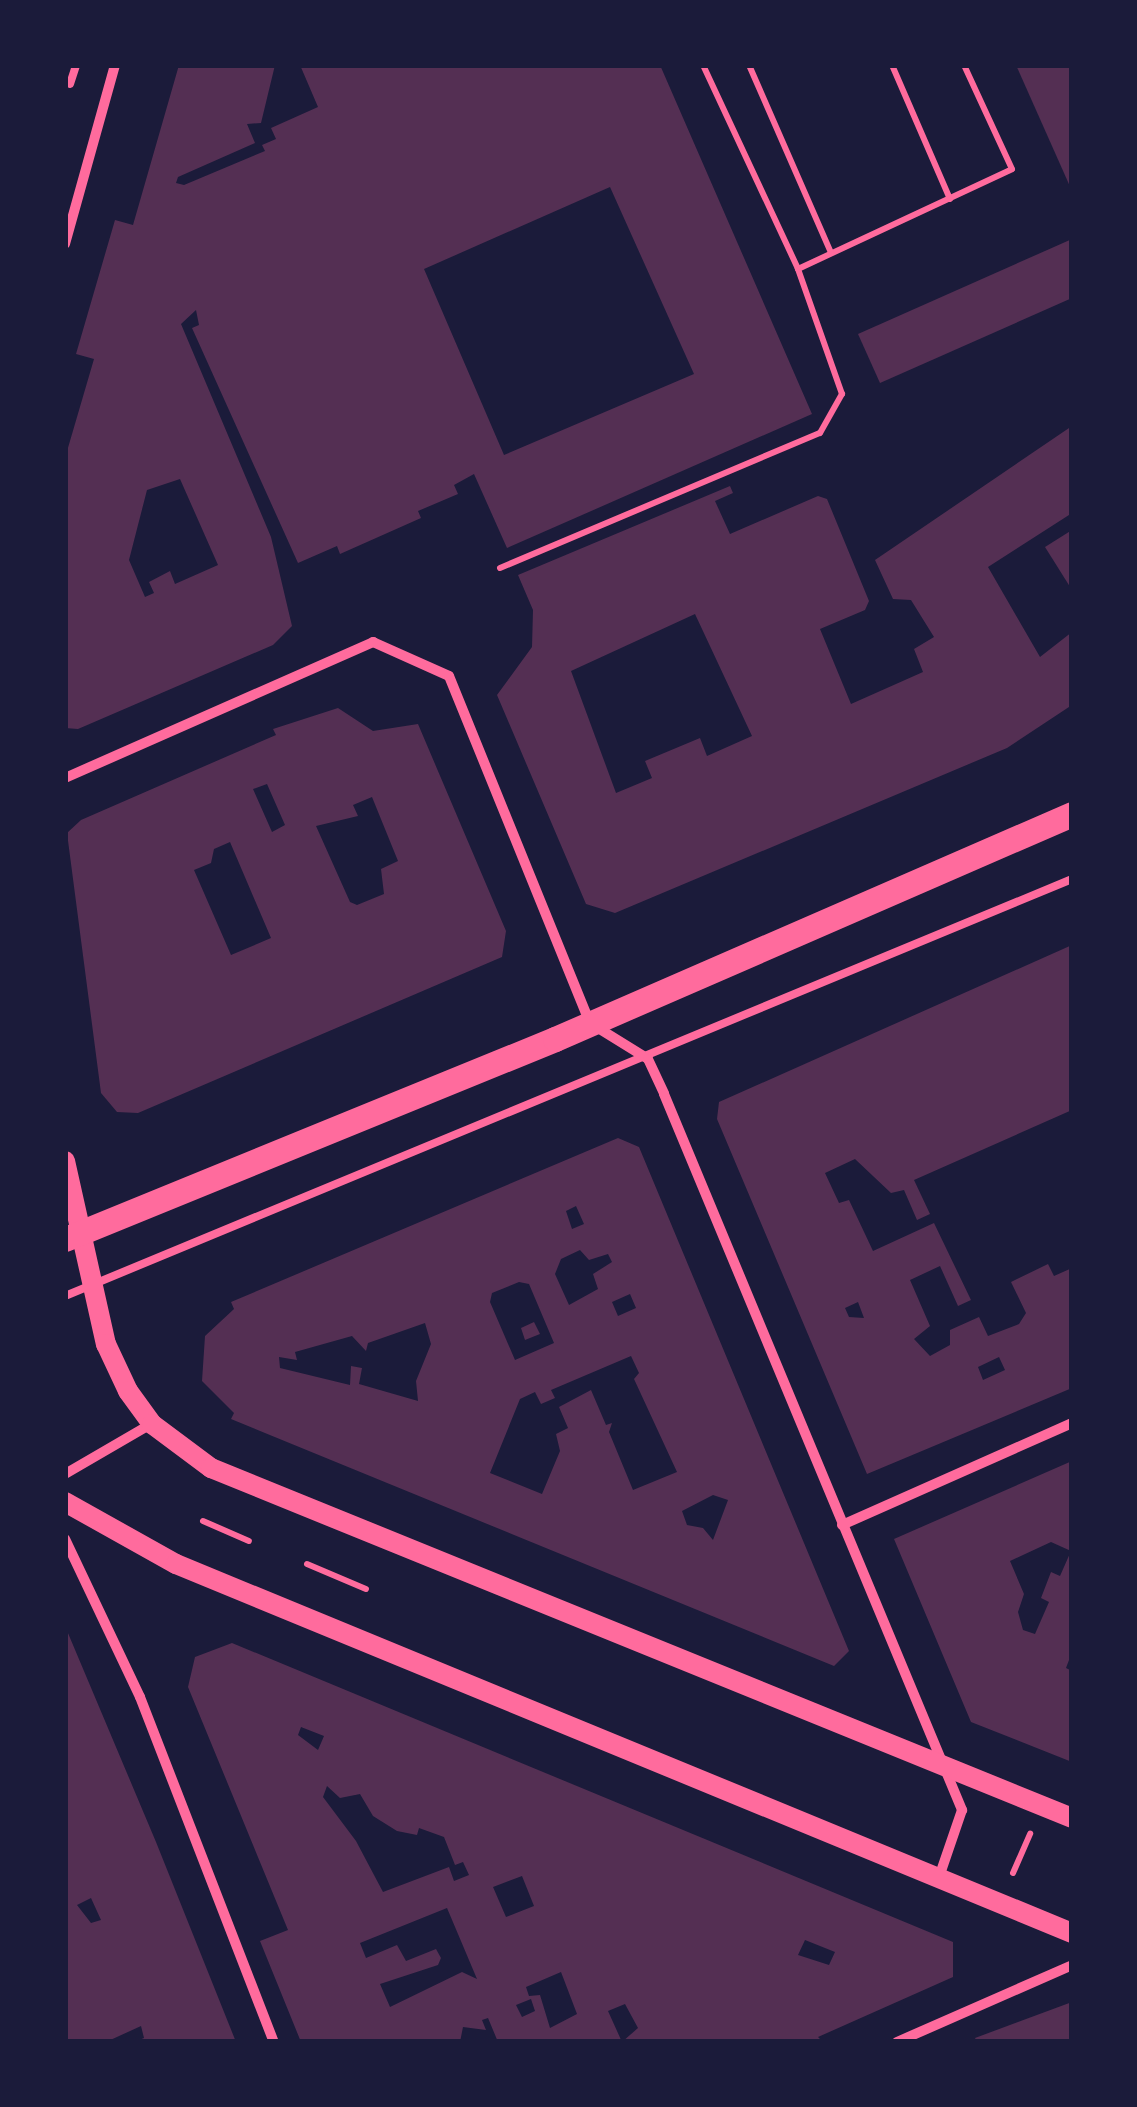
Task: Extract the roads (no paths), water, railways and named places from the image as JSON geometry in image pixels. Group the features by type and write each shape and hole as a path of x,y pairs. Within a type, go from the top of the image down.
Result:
{"main road":[{"path":"70,1235 590,1024 1072,814"},
{"path":"65,1161 70,1235 93,1288 106,1344 152,1424 211,1468 1072,1818"},
{"path":"65,1502 176,1564 1072,1933"}],"street":[{"path":"65,244 115,65"},
{"path":"65,778 373,642 411,654 449,676 590,1024 648,1059 962,1810 938,1877"},
{"path":"842,1525 1072,1423"},
{"path":"65,1474 152,1424"},
{"path":"65,1539 140,1697 274,2042"},
{"path":"897,2042 1072,1965"}],"lane":[{"path":"70,84 76,65"},
{"path":"65,1296 93,1288 648,1059 1072,879"}]}
